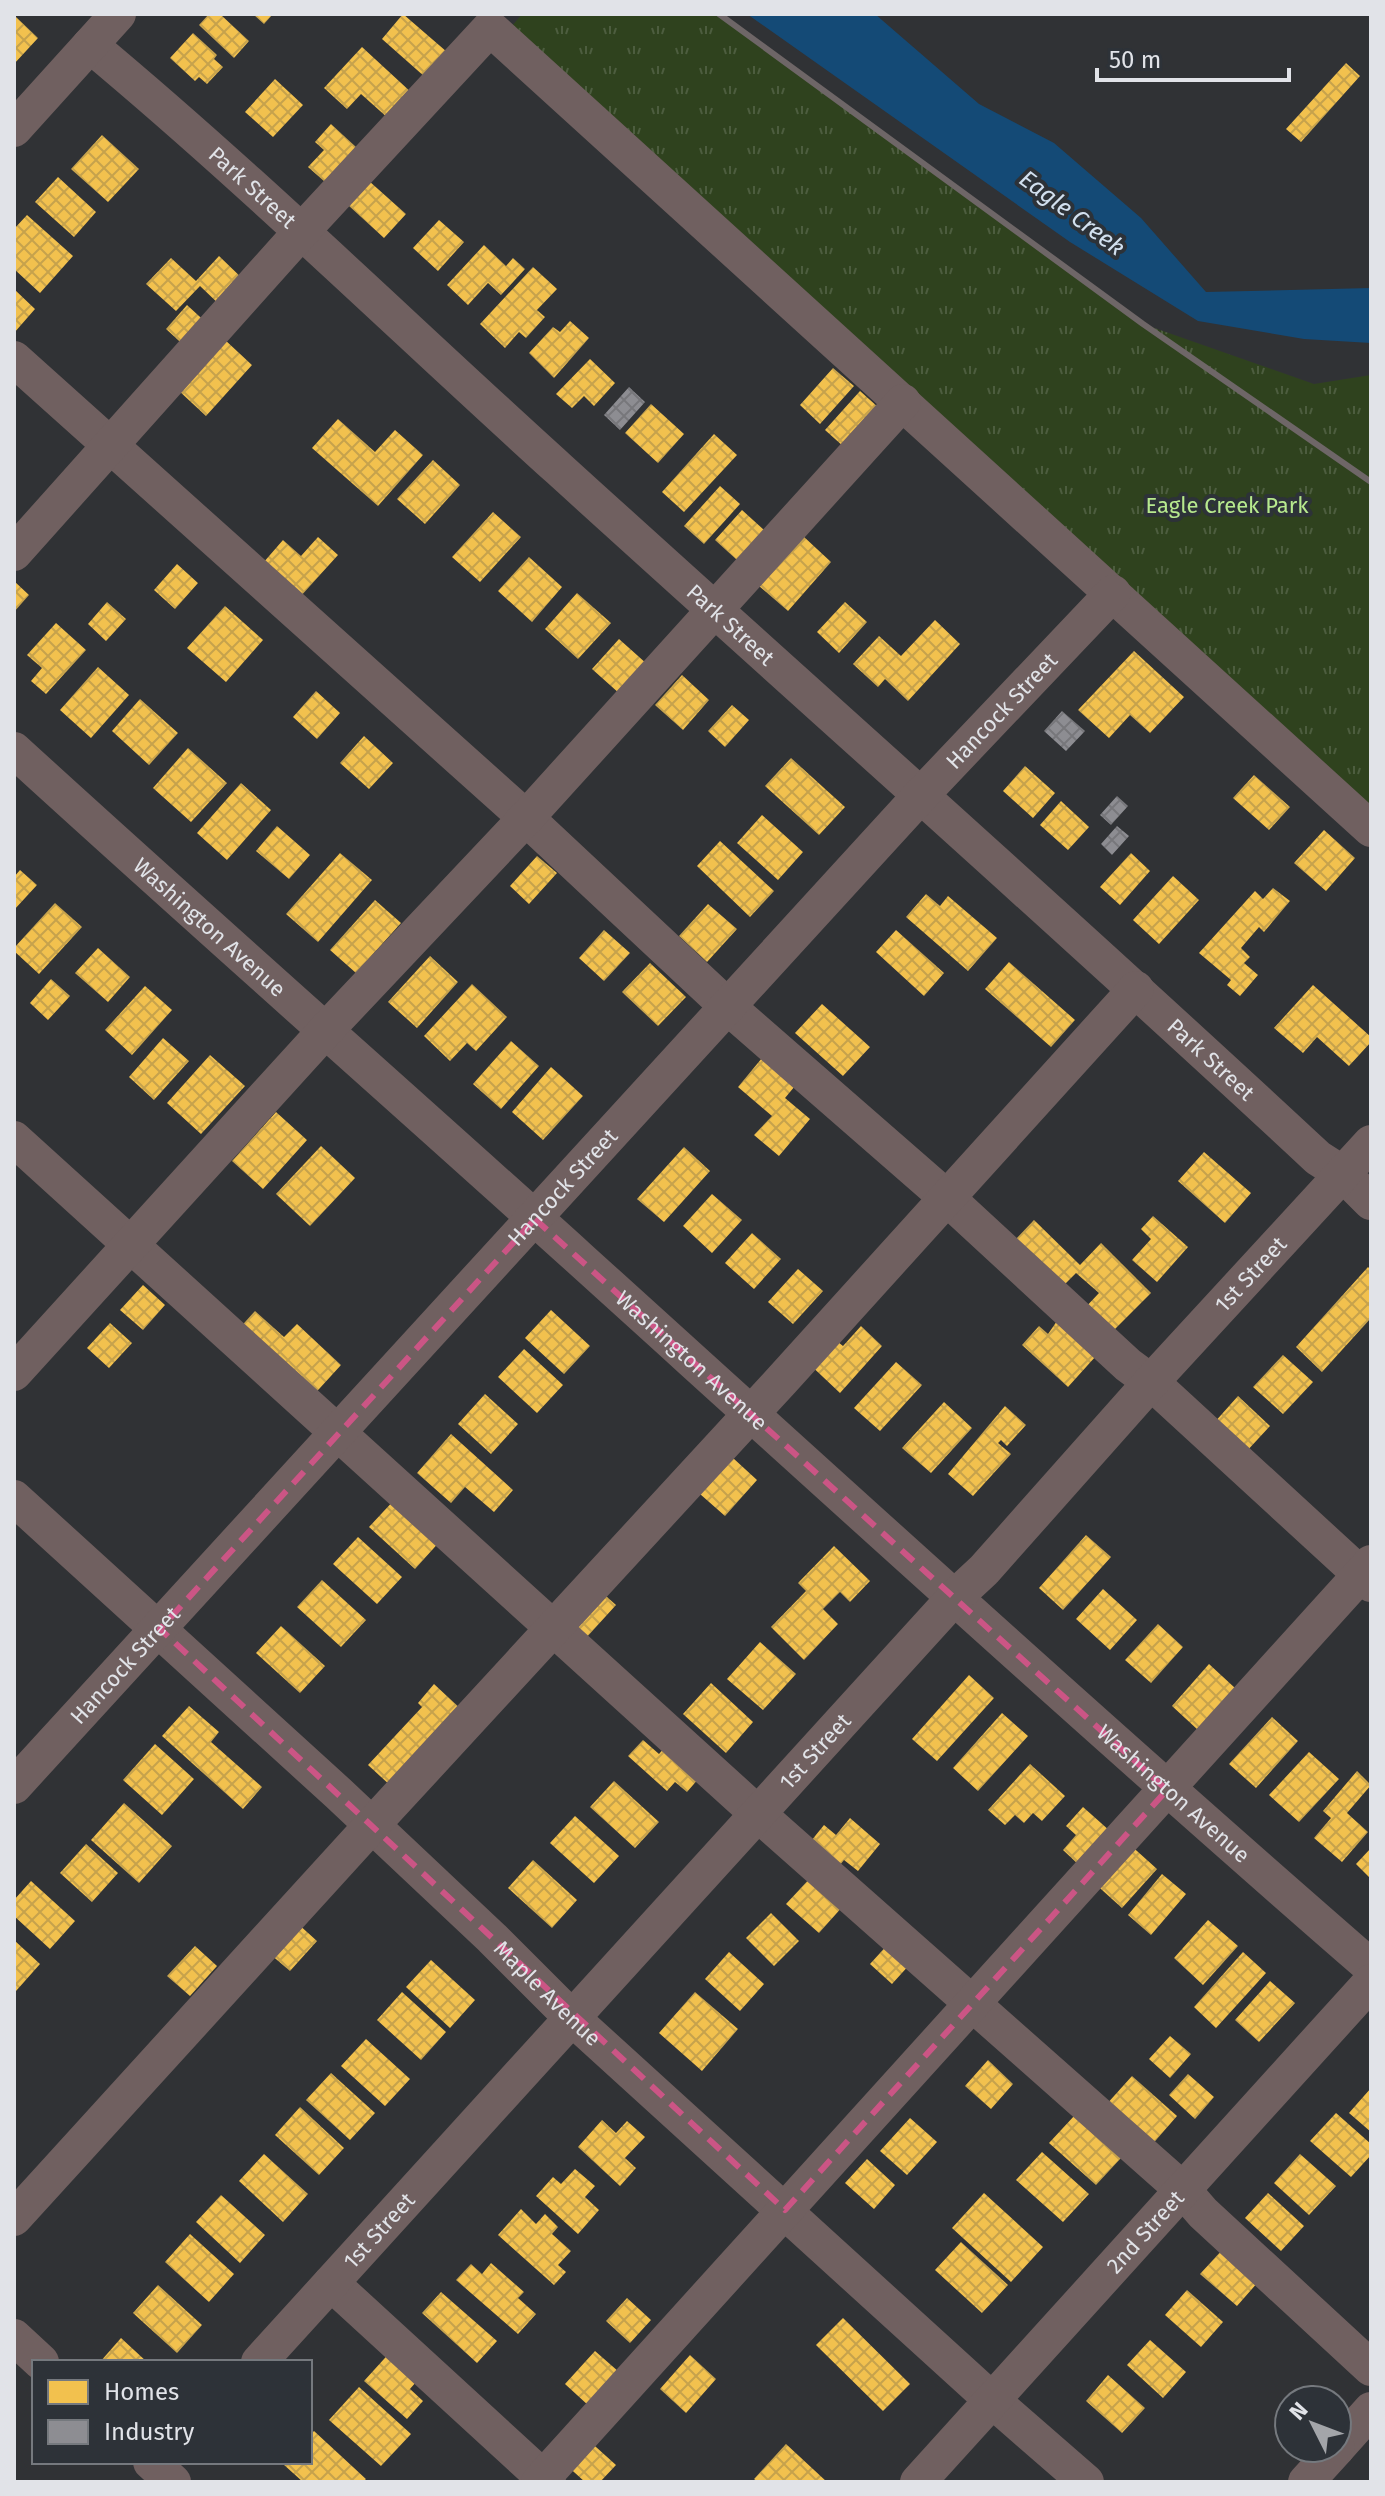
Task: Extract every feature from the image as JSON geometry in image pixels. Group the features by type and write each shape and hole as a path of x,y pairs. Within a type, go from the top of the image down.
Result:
{"street":[{"path":"14,129 118,14"},
{"path":"14,553 301,232 490,28 1371,829"},
{"name":"Park Street","path":"90,45 301,232 1136,989 1318,1158 1343,1174 1371,1202"},
{"path":"14,359 526,818 728,1007 947,1198 1128,1365 1368,1574 971,2005 544,2480 331,2283"},
{"path":"14,1373 325,1031 526,818 903,402"},
{"name":"Hancock Street","path":"14,1786 921,795 1113,593"},
{"name":"Washington Avenue","path":"14,750 1167,1790 1371,1967"},
{"path":"14,2218 1136,989"},
{"path":"14,1139 758,1814 1183,2190 1203,2213 1371,2368"},
{"name":"1st Street","path":"261,2360 1371,1143"},
{"name":"Maple Avenue","path":"14,1498 372,1825 572,2018 1086,2482"},
{"name":"2nd Street","path":"918,2482 1371,1982"},
{"path":"14,2337 39,2360"},
{"path":"1353,2430 1371,2410"},
{"path":"1306,2482 1322,2464"}],"highlighted area":[{"path":"535,1219 1167,1790 785,2210 160,1629"}],"green space":[{"name":"Eagle Creek Park","path":"522,14 719,14 1143,324 1314,384 1371,375 1371,830 501,39"}],"water":[{"name":"Eagle Creek","path":"747,14 875,14 979,104 1054,143 1141,218 1206,292 1371,288 1371,343 1304,339 1198,321 1070,242"}],"building: Homes":[{"path":"209,14 220,14 249,41 234,58 199,25"},
{"path":"253,14 273,14 264,24"},
{"path":"403,14 447,52 425,77 382,39"},
{"path":"14,15 38,38 14,64"},
{"path":"193,33 217,55 214,59 223,67 207,84 199,77 195,81 170,58"},
{"path":"362,47 413,94 389,119 361,94 347,109 324,88"},
{"path":"1346,63 1360,76 1301,142 1286,129"},
{"path":"275,79 303,105 273,137 245,112"},
{"path":"331,124 356,147 325,182 308,167 324,150 315,142"},
{"path":"102,135 139,169 108,202 71,169"},
{"path":"58,177 96,212 74,237 35,202"},
{"path":"369,181 406,214 384,238 348,205"},
{"path":"27,215 73,256 40,293 14,269 14,229"},
{"path":"439,220 464,242 438,271 413,248"},
{"path":"484,245 506,266 513,258 525,269 501,295 488,283 468,305 447,285"},
{"path":"219,256 246,282 222,307 200,286 176,311 146,284 171,258 196,281"},
{"path":"533,267 557,289 537,310 545,317 526,338 519,332 505,348 480,324"},
{"path":"14,289 35,309 14,333"},
{"path":"187,305 211,327 189,350 166,329"},
{"path":"570,321 589,338 554,378 529,353 553,327 560,332"},
{"path":"224,339 252,365 206,416 178,390"},
{"path":"590,359 615,383 594,406 584,396 572,408 556,394"},
{"path":"833,368 854,386 820,424 800,405"},
{"path":"860,391 879,408 844,447 825,430"},
{"path":"651,404 684,434 658,463 625,433"},
{"path":"338,419 375,452 395,430 423,455 378,506 312,448"},
{"path":"714,434 737,455 684,512 662,492"},
{"path":"433,460 460,485 425,524 397,499"},
{"path":"720,486 740,504 704,544 684,526"},
{"path":"742,510 764,530 737,560 715,540"},
{"path":"493,512 521,537 480,582 452,557"},
{"path":"803,536 831,562 788,611 759,586"},
{"path":"318,537 338,555 300,597 263,563 283,540 301,556"},
{"path":"529,557 562,587 532,622 498,591"},
{"path":"177,564 198,583 175,609 154,590"},
{"path":"14,581 29,595 14,612"},
{"path":"577,593 611,623 578,659 545,629"},
{"path":"107,602 126,619 106,641 88,624"},
{"path":"845,602 867,622 839,653 817,632"},
{"path":"225,606 263,640 226,682 187,648"},
{"path":"935,620 960,644 908,701 885,679 878,687 853,664 879,636 901,656"},
{"path":"56,623 86,650 46,694 31,681 42,668 27,655"},
{"path":"619,639 647,664 620,694 592,669"},
{"path":"1134,651 1184,697 1150,733 1130,715 1109,738 1078,710"},
{"path":"98,667 129,695 91,738 60,710"},
{"path":"682,675 709,700 683,730 655,705"},
{"path":"316,691 340,713 317,739 293,717"},
{"path":"140,699 178,733 149,765 112,731"},
{"path":"732,705 749,720 725,747 708,731"},
{"path":"364,736 393,763 369,789 340,763"},
{"path":"188,748 227,783 191,822 153,788"},
{"path":"791,758 845,807 819,835 765,786"},
{"path":"1025,766 1055,793 1033,818 1003,791"},
{"path":"1254,775 1290,807 1269,830 1233,798"},
{"path":"241,783 271,810 227,860 197,833"},
{"path":"1061,801 1089,827 1068,850 1040,825"},
{"path":"762,815 803,852 778,880 737,843"},
{"path":"277,826 310,855 289,879 256,851"},
{"path":"1324,830 1355,858 1326,891 1294,863"},
{"path":"720,841 774,891 750,917 697,866"},
{"path":"340,853 372,880 318,942 286,914"},
{"path":"1131,853 1150,871 1120,905 1100,887"},
{"path":"537,856 557,873 529,904 510,886"},
{"path":"20,870 37,885 14,910 14,877"},
{"path":"1173,876 1199,900 1159,944 1133,920"},
{"path":"1273,888 1290,901 1264,932 1259,927 1241,948 1250,957 1244,963 1258,975 1240,996 1227,985 1231,980 1199,953 1255,891 1263,899"},
{"path":"926,894 940,906 948,896 997,938 968,971 906,917"},
{"path":"375,900 401,923 356,973 330,950"},
{"path":"55,903 82,927 39,974 14,948"},
{"path":"708,904 737,929 707,962 679,936"},
{"path":"604,930 630,953 604,981 579,958"},
{"path":"896,930 944,973 924,996 876,952"},
{"path":"98,948 130,977 108,1002 75,973"},
{"path":"430,956 458,982 417,1028 388,1002"},
{"path":"1009,962 1075,1020 1051,1047 985,989"},
{"path":"650,963 686,997 658,1026 622,992"},
{"path":"51,979 70,996 48,1020 30,1003"},
{"path":"472,984 507,1017 476,1051 467,1043 450,1061 424,1036"},
{"path":"1313,985 1371,1037 1371,1042 1349,1066 1317,1037 1303,1053 1274,1028"},
{"path":"145,986 172,1010 132,1055 105,1030"},
{"path":"822,1004 870,1047 843,1076 795,1033"},
{"path":"163,1038 189,1061 154,1100 129,1077"},
{"path":"511,1041 539,1066 501,1109 473,1084"},
{"path":"210,1055 245,1086 201,1134 167,1103"},
{"path":"762,1058 795,1086 785,1098 810,1119 779,1156 754,1135 772,1116 738,1087"},
{"path":"551,1067 583,1096 543,1140 512,1112"},
{"path":"276,1112 307,1140 263,1189 232,1161"},
{"path":"321,1146 355,1178 310,1226 276,1194"},
{"path":"684,1147 710,1171 664,1222 637,1199"},
{"path":"1204,1152 1251,1193 1225,1223 1178,1181"},
{"path":"712,1194 742,1220 712,1253 683,1226"},
{"path":"1153,1216 1188,1247 1157,1282 1132,1260 1151,1239 1141,1229"},
{"path":"1034,1220 1080,1265 1101,1243 1151,1293 1109,1335 1083,1310 1099,1293 1076,1273 1061,1288 1014,1241"},
{"path":"752,1233 781,1259 754,1289 725,1263"},
{"path":"1368,1267 1371,1270 1371,1318 1322,1372 1296,1347"},
{"path":"798,1269 823,1291 793,1324 768,1302"},
{"path":"143,1285 165,1305 143,1330 120,1310"},
{"path":"551,1310 590,1346 564,1374 525,1338"},
{"path":"255,1311 284,1337 297,1324 341,1365 309,1400 236,1332"},
{"path":"1057,1321 1096,1356 1068,1387 1022,1345 1039,1326 1048,1334"},
{"path":"110,1323 132,1343 109,1368 87,1348"},
{"path":"861,1326 882,1346 840,1393 805,1360 828,1334 843,1346"},
{"path":"524,1349 563,1385 537,1413 498,1377"},
{"path":"1283,1355 1313,1382 1283,1414 1253,1387"},
{"path":"896,1362 922,1385 880,1431 854,1408"},
{"path":"485,1394 518,1424 491,1454 458,1424"},
{"path":"1238,1396 1270,1426 1245,1453 1213,1424"},
{"path":"944,1402 972,1428 931,1473 902,1448"},
{"path":"1005,1406 1026,1425 1007,1446 1001,1440 998,1443 1011,1454 973,1496 948,1474"},
{"path":"451,1434 513,1490 494,1512 465,1487 451,1503 417,1473"},
{"path":"733,1458 757,1480 725,1516 700,1494"},
{"path":"397,1497 442,1539 415,1569 369,1527"},
{"path":"1086,1535 1111,1557 1063,1610 1039,1588"},
{"path":"358,1537 402,1577 377,1604 333,1564"},
{"path":"834,1546 870,1581 850,1602 840,1592 823,1609 838,1624 804,1660 771,1627 806,1591 798,1583"},
{"path":"322,1580 366,1620 341,1647 297,1607"},
{"path":"598,1589 616,1605 586,1638 569,1622"},
{"path":"1103,1589 1137,1620 1110,1650 1076,1619"},
{"path":"1158,1624 1183,1647 1151,1683 1125,1660"},
{"path":"281,1626 325,1666 300,1693 256,1653"},
{"path":"760,1642 796,1674 763,1710 727,1679"},
{"path":"1209,1664 1235,1688 1198,1730 1172,1706"},
{"path":"969,1675 994,1698 937,1761 912,1739"},
{"path":"711,1683 753,1722 726,1753 683,1714"},
{"path":"434,1684 462,1710 392,1787 368,1765 422,1707 418,1703"},
{"path":"189,1706 219,1732 211,1742 262,1787 243,1809 162,1736"},
{"path":"1002,1713 1028,1736 978,1791 953,1768"},
{"path":"1272,1717 1298,1741 1256,1788 1229,1764"},
{"path":"672,1739 706,1770 687,1792 675,1782 667,1791 628,1756 643,1740 659,1754"},
{"path":"155,1744 194,1779 162,1815 123,1780"},
{"path":"1309,1752 1339,1779 1299,1822 1269,1795"},
{"path":"1030,1764 1065,1796 1042,1821 1033,1813 1024,1823 1015,1815 1005,1825 988,1810"},
{"path":"1357,1771 1371,1785 1347,1813 1368,1832 1342,1862 1314,1838 1331,1818 1323,1811"},
{"path":"614,1781 659,1822 635,1848 590,1807"},
{"path":"124,1803 172,1846 139,1883 91,1840"},
{"path":"1083,1807 1110,1831 1079,1865 1063,1850 1076,1835 1066,1826"},
{"path":"575,1816 619,1856 594,1883 550,1843"},
{"path":"850,1818 880,1844 858,1871 844,1860 836,1870 807,1846 824,1825 836,1835"},
{"path":"1127,1842 1157,1869 1122,1908 1092,1881"},
{"path":"86,1844 118,1873 92,1902 60,1873"},
{"path":"1371,1848 1371,1879 1356,1864"},
{"path":"533,1860 577,1900 552,1928 508,1888"},
{"path":"1162,1874 1186,1894 1151,1935 1128,1915"},
{"path":"812,1876 844,1905 819,1933 786,1904"},
{"path":"31,1881 75,1921 50,1949 14,1916 14,1900"},
{"path":"771,1913 799,1941 774,1966 746,1938"},
{"path":"1208,1920 1238,1946 1203,1985 1174,1958"},
{"path":"297,1923 317,1941 290,1971 270,1954"},
{"path":"14,1940 40,1964 16,1991 14,1990"},
{"path":"889,1943 911,1963 892,1984 870,1964"},
{"path":"195,1946 217,1966 190,1996 167,1976"},
{"path":"729,1952 764,1984 740,2011 705,1979"},
{"path":"1243,1952 1266,1973 1216,2028 1194,2007"},
{"path":"431,1960 475,2000 450,2028 406,1987"},
{"path":"1270,1981 1295,2003 1259,2042 1235,2020"},
{"path":"402,1992 446,2032 421,2060 377,2020"},
{"path":"695,1992 738,2029 702,2071 659,2033"},
{"path":"1170,2036 1191,2054 1170,2078 1149,2059"},
{"path":"366,2039 410,2079 385,2106 341,2066"},
{"path":"988,2060 1013,2084 991,2109 965,2086"},
{"path":"331,2073 375,2113 350,2140 306,2100"},
{"path":"1188,2074 1214,2097 1195,2119 1169,2095"},
{"path":"1132,2076 1177,2116 1150,2147 1105,2106"},
{"path":"1371,2088 1371,2132 1349,2113"},
{"path":"300,2107 344,2148 319,2175 275,2135"},
{"path":"1336,2113 1371,2144 1371,2155 1351,2177 1310,2141"},
{"path":"1075,2115 1121,2158 1096,2185 1049,2143"},
{"path":"910,2118 937,2142 907,2175 880,2151"},
{"path":"602,2120 616,2133 627,2121 645,2137 625,2158 636,2168 620,2186 578,2147"},
{"path":"1042,2152 1089,2194 1063,2222 1016,2180"},
{"path":"264,2154 308,2194 283,2222 239,2181"},
{"path":"1300,2154 1336,2186 1309,2215 1274,2183"},
{"path":"867,2159 895,2185 874,2209 845,2183"},
{"path":"575,2169 595,2186 585,2197 599,2210 578,2234 536,2196 553,2177 561,2184"},
{"path":"984,2193 1043,2247 1011,2282 952,2228"},
{"path":"1268,2193 1304,2226 1281,2251 1245,2218"},
{"path":"221,2195 265,2235 240,2263 196,2222"},
{"path":"521,2209 536,2224 545,2214 558,2227 552,2234 571,2251 558,2265 566,2272 554,2285 498,2235"},
{"path":"190,2234 234,2274 209,2302 165,2262"},
{"path":"961,2242 1008,2285 982,2313 935,2270"},
{"path":"1223,2249 1259,2281 1237,2306 1200,2274"},
{"path":"491,2263 524,2292 518,2298 536,2314 518,2334 456,2280 471,2264 482,2274"},
{"path":"158,2285 202,2325 177,2353 133,2313"},
{"path":"1187,2290 1223,2322 1201,2347 1165,2315"},
{"path":"441,2292 497,2341 477,2363 422,2313"},
{"path":"627,2298 651,2320 630,2343 606,2321"},
{"path":"843,2318 910,2384 883,2411 816,2345"},
{"path":"121,2338 145,2360 102,2360"},
{"path":"1150,2340 1186,2372 1163,2398 1127,2365"},
{"path":"394,2348 423,2374 410,2389 423,2401 407,2419 364,2381"},
{"path":"595,2351 619,2372 589,2406 565,2384"},
{"path":"690,2355 716,2379 686,2413 660,2389"},
{"path":"1108,2375 1145,2408 1122,2433 1086,2401"},
{"path":"359,2387 411,2434 381,2466 329,2420"},
{"path":"314,2431 366,2479 363,2482 303,2482 283,2464 312,2464"},
{"path":"586,2438 616,2465 600,2482 585,2482 564,2463"},
{"path":"786,2444 827,2482 758,2482 754,2479"}],"building: Industry":[{"path":"629,387 645,402 620,430 604,415"},
{"path":"1062,711 1085,731 1066,751 1044,731"},
{"path":"1117,796 1128,806 1111,825 1100,815"},
{"path":"1117,826 1129,836 1112,855 1101,844"}],"railway":[{"path":"719,14 1143,324 1371,482"}]}
